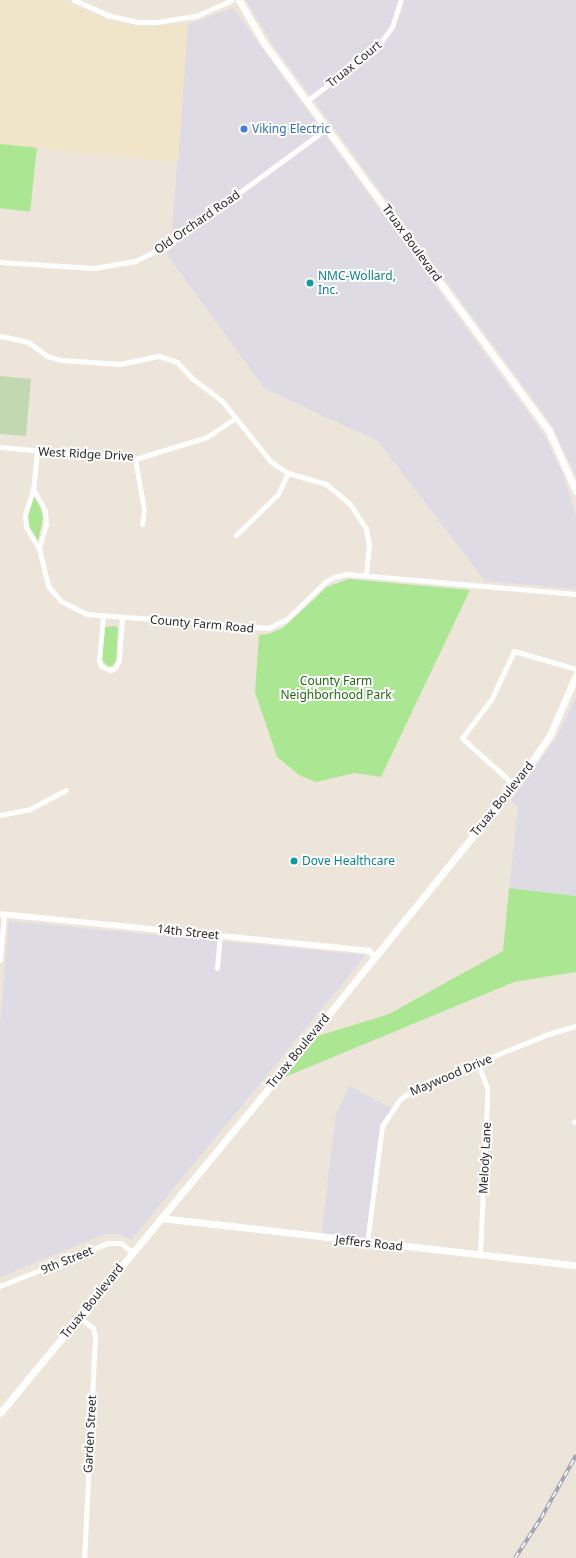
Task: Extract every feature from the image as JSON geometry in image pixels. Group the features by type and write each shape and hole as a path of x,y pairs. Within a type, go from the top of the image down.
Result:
{"main road":[{"name":"Truax Boulevard","path":"240,0 264,43 308,100 549,431 576,491"},
{"name":"Truax Boulevard","path":"0,1413 132,1252 162,1218 514,785 550,735 576,675"},
{"name":"Jeffers Road","path":"162,1218 367,1243 576,1265"}],"street":[{"path":"74,0 107,15 138,22 156,22 196,16 232,0"},
{"name":"Truax Court","path":"308,100 378,46 394,22 401,0"},
{"name":"Old Orchard Road","path":"0,262 94,268 121,265 148,256 168,245 327,128"},
{"path":"0,336 28,342 47,356 61,360 120,364 150,356 167,358 177,362 193,380 222,401 262,455 288,473 326,484 350,504 366,529 369,545 366,575"},
{"name":"West Ridge Drive","path":"0,447 37,452 135,458 207,437 235,418"},
{"name":"County Farm Road","path":"37,452 33,489 25,516 26,527 39,549 48,586 61,601 75,610 103,616 122,618 268,628 287,619 329,579 339,575 366,575 576,594"},
{"path":"135,458 144,510 142,524"},
{"path":"236,535 278,494 288,473"},
{"name":"County Farm Road","path":"33,489 45,512 46,524 39,549"},
{"path":"103,616 99,660 101,666 110,670 118,665 122,618"},
{"path":"514,785 462,738 491,700 514,651 576,669"},
{"path":"0,815 30,809 65,790"},
{"path":"0,960 2,914"},
{"name":"14th Street","path":"2,914 369,951 374,956"},
{"path":"217,968 220,935"},
{"name":"Maywood Drive","path":"367,1243 380,1138 386,1117 409,1091 548,1034 576,1026"},
{"name":"Melody Lane","path":"478,1064 487,1087 480,1255"},
{"name":"9th Street","path":"0,1286 108,1243 121,1243 132,1252"},
{"name":"Garden Street","path":"79,1317 93,1328 95,1336 84,1558"}],"shaded area":[{"path":"0,0 62,0 105,19 133,26 154,27 188,24 178,162 0,144"},
{"path":"246,0 576,0 576,476 552,426 276,49"},
{"path":"233,8 544,435 562,472 576,515 576,589 485,581 378,441 265,389 166,253 174,247 172,231 188,24"},
{"path":"576,697 576,896 509,888 518,808 511,800 557,737"},
{"path":"9,921 366,955 131,1240 119,1234 105,1234 0,1277 0,1024"},
{"path":"349,1086 392,1108 386,1117 367,1243 321,1237 336,1114"}],"green space":[{"path":"0,144 37,148 30,212 0,208"},
{"path":"0,376 31,379 26,436 0,434"},
{"path":"34,496 40,505 43,518 38,541 30,528 28,516"},
{"name":"County Farm Neighborhood Park","path":"349,579 470,590 381,777 355,773 316,782 299,775 277,757 255,692 259,635 268,634 283,628 327,587"},
{"path":"115,626 118,628 116,661 113,665 108,667 102,659 105,627"},
{"path":"509,888 576,896 576,972 514,982 285,1077 318,1036 389,1014 503,951"}],"railway":[{"path":"515,1558 541,1518 576,1455"}],"place":[{"name":"Viking Electric","path":"244,129"},
{"name":"NMC-Wollard, Inc.","path":"310,283"},
{"name":"Dove Healthcare","path":"294,861"}]}
